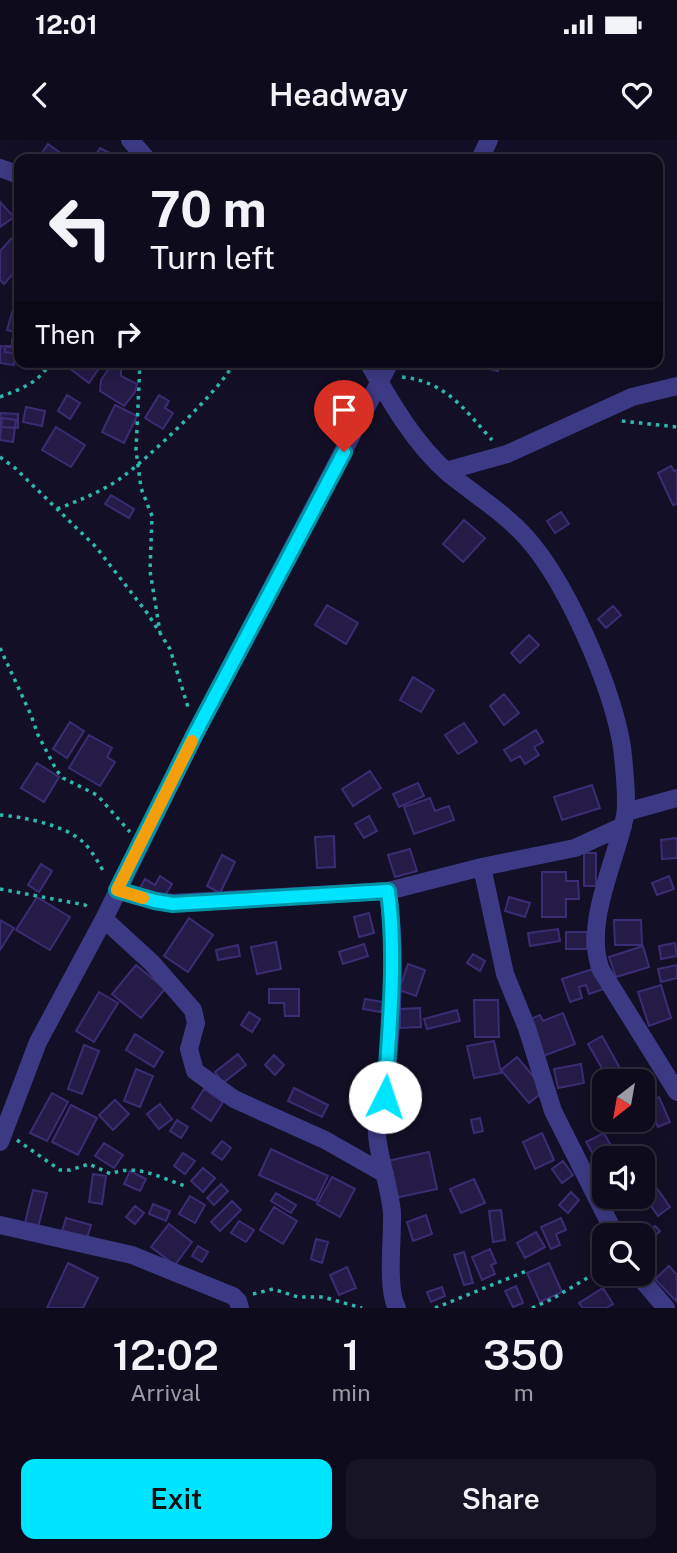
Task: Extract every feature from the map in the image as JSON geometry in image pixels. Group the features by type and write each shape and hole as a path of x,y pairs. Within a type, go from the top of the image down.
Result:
{"street":[{"path":"130,140 143,154"},
{"path":"385,374 410,430 446,471 525,537 547,566 580,625 608,694 622,747 624,819 596,927 596,957 601,970 677,1092"},
{"path":"3,1123 38,1041 104,919 196,732 385,374"},
{"path":"446,471 507,454 632,397 677,386"},
{"path":"117,890 173,904 388,891 482,867 575,848 624,819 677,798"},
{"path":"482,867 505,974 527,1028 553,1111 609,1223"},
{"path":"388,891 393,928 393,971 385,1097 377,1134 392,1211 393,1288 397,1308"},
{"path":"104,919 152,963 193,1010 196,1023 190,1049 195,1071 234,1098 325,1140 384,1174"},
{"path":"0,1225 132,1255 233,1296 239,1304"},
{"path":"647,1286 666,1308"}],"path":[{"path":"0,397 38,380 47,368"},
{"path":"140,368 136,450 141,488 152,516 150,571 160,634"},
{"path":"57,509 94,495 122,477 205,399 231,368"},
{"path":"385,374 421,379 442,390 507,454"},
{"path":"588,417 677,427"},
{"path":"0,457 15,468 96,547 148,614 170,649 196,732"},
{"path":"0,648 38,735 57,771 63,778 97,794 140,844"},
{"path":"0,815 16,816 53,827 83,842 117,890"},
{"path":"0,889 85,905 104,919"},
{"path":"3,1123 60,1170 70,1171 89,1164 111,1174 121,1169 140,1170 185,1186"},
{"path":"435,1308 529,1270"},
{"path":"535,1307 592,1275"},
{"path":"239,1304 264,1290 273,1289 298,1297 323,1297 362,1308"},
{"path":"441,1306 447,1308"}],"building":[{"path":"48,144 62,154 41,154"},
{"path":"100,148 111,154 96,154"},
{"path":"0,202 14,217 0,227"},
{"path":"14,236 14,273 4,284 0,280 0,251"},
{"path":"13,309 14,332 7,330"},
{"path":"14,339 14,353 5,352 5,346 12,346"},
{"path":"0,346 14,348 14,365 0,363"},
{"path":"69,368 99,368 89,383"},
{"path":"109,368 118,368 121,370 121,376 137,384 135,392 124,406 100,391 101,380"},
{"path":"67,395 80,403 70,419 58,411"},
{"path":"159,395 169,401 165,408 173,413 163,429 145,418"},
{"path":"115,405 137,416 124,443 102,432"},
{"path":"26,407 45,411 42,426 23,422"},
{"path":"0,413 18,414 18,428 0,427"},
{"path":"2,418 16,420 13,442 0,440"},
{"path":"56,427 85,445 71,467 42,450"},
{"path":"671,466 674,471 677,470 677,504 673,505 658,473"},
{"path":"111,495 134,509 129,518 105,504"},
{"path":"561,512 569,524 555,533 547,521"},
{"path":"464,520 485,538 463,562 443,544"},
{"path":"327,605 358,623 346,644 315,625"},
{"path":"613,606 621,615 606,628 598,619"},
{"path":"529,635 539,645 520,663 511,653"},
{"path":"413,677 434,690 421,712 400,700"},
{"path":"504,694 519,713 504,725 490,706"},
{"path":"70,722 84,731 67,758 53,749"},
{"path":"464,723 477,742 458,754 445,735"},
{"path":"536,730 543,742 534,747 539,755 525,764 520,756 511,761 504,750"},
{"path":"89,735 112,748 107,757 115,762 100,786 69,768"},
{"path":"37,763 59,777 44,802 21,788"},
{"path":"370,771 381,788 353,806 342,789"},
{"path":"418,783 424,796 399,807 393,794"},
{"path":"592,785 600,808 562,820 554,797"},
{"path":"430,798 435,811 449,806 454,820 414,834 404,807"},
{"path":"369,816 377,831 364,838 355,824"},
{"path":"334,836 335,867 317,868 315,837"},
{"path":"677,838 677,858 662,859 661,840"},
{"path":"410,849 417,871 395,877 388,855"},
{"path":"584,853 596,853 596,886 584,886"},
{"path":"222,855 235,862 220,893 207,886"},
{"path":"41,864 52,871 39,892 28,885"},
{"path":"542,872 566,872 566,881 578,881 579,899 566,899 566,917 542,917"},
{"path":"160,876 172,884 162,901 140,888 145,879 155,885"},
{"path":"669,876 674,889 657,895 652,883"},
{"path":"37,897 70,917 50,950 16,930"},
{"path":"509,897 530,903 525,917 505,911"},
{"path":"369,913 374,933 359,937 354,917"},
{"path":"189,918 213,935 188,972 164,956"},
{"path":"0,920 14,928 0,950"},
{"path":"614,920 641,920 642,945 615,945"},
{"path":"558,929 560,941 530,946 528,933"},
{"path":"566,932 587,932 587,949 566,949"},
{"path":"276,942 281,969 257,974 251,947"},
{"path":"675,943 677,956 661,959 659,946"},
{"path":"364,944 368,956 343,964 339,952"},
{"path":"238,945 240,956 218,960 216,950"},
{"path":"643,946 649,967 616,977 609,957"},
{"path":"473,954 485,961 480,971 467,963"},
{"path":"408,964 425,970 416,996 399,990"},
{"path":"136,965 165,989 141,1018 112,994"},
{"path":"677,965 677,978 661,982 658,969"},
{"path":"596,968 604,989 589,994 586,985 579,987 582,998 570,1002 562,979"},
{"path":"661,985 671,1018 649,1026 638,992"},
{"path":"269,989 299,989 299,1016 285,1016 284,1003 269,1003"},
{"path":"99,992 118,1003 94,1042 76,1031"},
{"path":"365,999 383,1002 381,1012 363,1009"},
{"path":"474,1000 498,1000 499,1037 475,1037"},
{"path":"420,1008 421,1027 400,1028 400,1009"},
{"path":"457,1010 460,1021 427,1029 424,1019"},
{"path":"249,1012 260,1019 252,1032 241,1025"},
{"path":"563,1013 575,1044 541,1057 526,1021 540,1015 543,1021"},
{"path":"135,1034 163,1052 154,1067 126,1050"},
{"path":"602,1036 620,1068 603,1069 588,1044"},
{"path":"494,1041 501,1073 474,1078 467,1046"},
{"path":"84,1045 99,1051 82,1094 68,1089"},
{"path":"238,1054 246,1065 223,1083 215,1072"},
{"path":"274,1055 284,1065 275,1075 265,1065"},
{"path":"517,1057 545,1090 529,1103 501,1070"},
{"path":"581,1064 584,1083 558,1088 554,1069"},
{"path":"136,1069 153,1076 140,1107 124,1101"},
{"path":"294,1088 328,1105 322,1117 288,1101"},
{"path":"204,1089 223,1102 211,1121 192,1108"},
{"path":"52,1093 68,1102 47,1141 30,1133"},
{"path":"659,1097 670,1122 658,1127 655,1120 655,1099"},
{"path":"115,1100 129,1114 113,1130 99,1115"},
{"path":"160,1104 172,1119 159,1129 147,1114"},
{"path":"71,1105 97,1118 78,1155 52,1142"},
{"path":"480,1118 483,1131 474,1133 471,1120"},
{"path":"177,1120 188,1127 181,1138 170,1131"},
{"path":"542,1133 554,1160 535,1169 523,1142"},
{"path":"604,1133 610,1144 592,1146 592,1152 586,1142"},
{"path":"222,1141 231,1148 222,1160 212,1153"},
{"path":"104,1143 123,1155 114,1168 95,1156"},
{"path":"271,1149 328,1176 316,1201 259,1175"},
{"path":"429,1152 437,1189 395,1198 387,1161"},
{"path":"183,1153 195,1161 185,1174 174,1166"},
{"path":"563,1161 573,1175 562,1183 552,1169"},
{"path":"203,1168 215,1178 203,1192 191,1181"},
{"path":"130,1171 146,1179 140,1191 124,1184"},
{"path":"93,1174 106,1176 102,1204 89,1202"},
{"path":"332,1177 355,1189 340,1217 317,1204"},
{"path":"474,1179 485,1203 461,1213 450,1189"},
{"path":"221,1184 228,1191 214,1205 207,1198"},
{"path":"655,1185 670,1207 658,1216 653,1209"},
{"path":"33,1190 47,1193 37,1231 24,1227"},
{"path":"571,1192 579,1200 568,1213 559,1205"},
{"path":"276,1193 296,1205 291,1213 271,1201"},
{"path":"190,1196 205,1205 195,1223 179,1214"},
{"path":"232,1201 241,1210 220,1231 211,1222"},
{"path":"153,1204 170,1211 166,1221 149,1214"},
{"path":"135,1206 144,1213 135,1224 126,1217"},
{"path":"274,1207 297,1221 283,1244 260,1230"},
{"path":"501,1210 505,1240 493,1242 489,1211"},
{"path":"426,1215 432,1234 413,1241 407,1222"},
{"path":"66,1218 91,1225 87,1238 62,1231"},
{"path":"561,1218 566,1230 556,1234 560,1245 551,1249 541,1227"},
{"path":"239,1221 254,1230 246,1242 231,1233"},
{"path":"169,1224 192,1242 175,1265 151,1247"},
{"path":"536,1232 545,1247 525,1258 517,1243"},
{"path":"316,1239 328,1242 322,1263 311,1259"},
{"path":"198,1246 208,1252 202,1262 192,1256"},
{"path":"490,1249 496,1263 491,1265 495,1274 482,1280 472,1257"},
{"path":"464,1252 473,1283 464,1285 454,1255"},
{"path":"68,1263 98,1278 83,1308 47,1308"},
{"path":"549,1263 562,1292 540,1302 527,1273"},
{"path":"669,1266 677,1275 677,1302 655,1279"},
{"path":"347,1267 356,1288 339,1295 330,1275"},
{"path":"516,1286 523,1303 513,1307 505,1291"},
{"path":"442,1287 445,1296 431,1302 427,1292"},
{"path":"603,1288 613,1304 606,1308 583,1308 579,1303"}],"slow traffic":[{"path":"143,898 117,890 192,741"}],"route":[{"path":"344,452 196,732 117,890 173,904 388,891 393,928 393,971 385,1097"}]}
